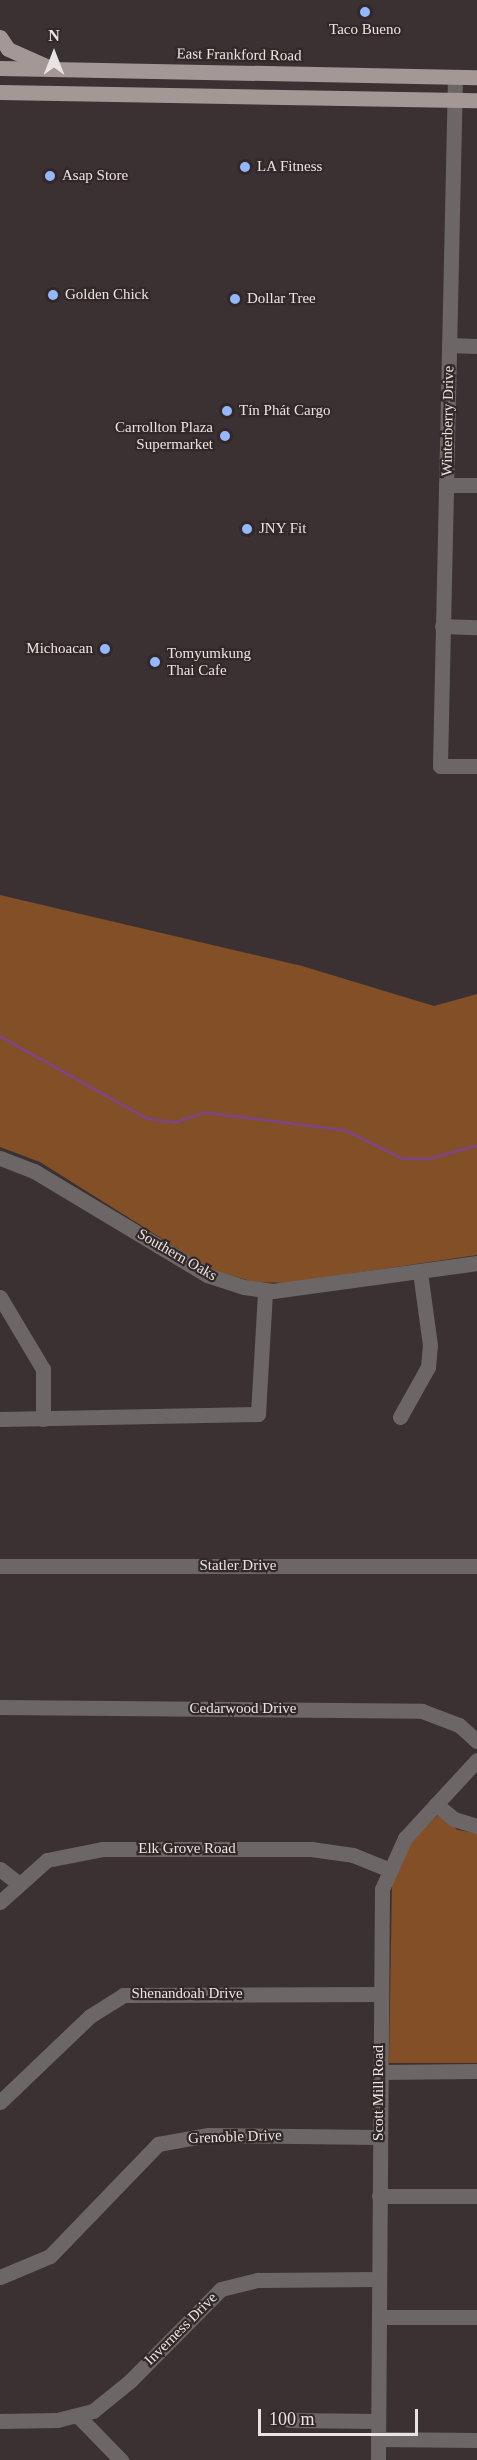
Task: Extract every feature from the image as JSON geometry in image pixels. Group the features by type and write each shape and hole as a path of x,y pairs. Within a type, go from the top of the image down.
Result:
{"main road":[{"path":"0,37 8,49 55,69"},
{"name":"East Frankford Road","path":"0,68 477,77"},
{"path":"222,97 223,73"},
{"path":"0,92 477,100"}],"street":[{"name":"Winterberry Drive","path":"455,77 440,766 477,766"},
{"path":"449,345 477,346"},
{"path":"446,485 477,485"},
{"path":"442,626 477,627"},
{"name":"Southern Oaks","path":"0,1158 33,1171 207,1275 266,1291 477,1263"},
{"path":"400,1417 428,1367 430,1345 420,1272"},
{"path":"0,1419 258,1414 266,1291"},
{"path":"0,1297 43,1369 43,1419"},
{"name":"Statler Drive","path":"0,1566 477,1566"},
{"name":"Cedarwood Drive","path":"0,1707 422,1711 459,1725 477,1741"},
{"name":"Scott Mill Road","path":"378,2460 379,1915 388,1869 405,1838 477,1761"},
{"path":"436,1804 454,1819 477,1826"},
{"name":"Elk Grove Road","path":"0,1902 18,1883 47,1860 102,1849 311,1849 353,1855 388,1869"},
{"path":"0,1869 18,1883"},
{"name":"Shenandoah Drive","path":"0,2102 90,2016 123,1995 380,1994"},
{"path":"379,2072 477,2071"},
{"name":"Grenoble Drive","path":"0,2277 50,2256 158,2144 208,2135 379,2136"},
{"path":"379,2196 477,2196"},
{"name":"Inverness Drive","path":"0,2421 78,2416 106,2402 130,2381 221,2289 258,2280 379,2279"},
{"path":"379,2316 477,2316"},
{"path":"78,2416 121,2460"},
{"path":"289,2420 378,2421"},
{"path":"378,2439 477,2440"}],"shaded area":[{"path":"0,895 302,966 434,1006 477,994 477,1255 288,1283 254,1282 212,1270 40,1162 0,1147"},
{"path":"438,1815 458,1830 477,1833 477,2063 389,2063 392,1882 407,1845"}],"waterway":[{"path":"0,1036 146,1118 175,1122 204,1112 345,1130 402,1158 426,1159 477,1145"}],"place":[{"name":"Taco Bueno","path":"365,12"},
{"name":"LA Fitness","path":"245,167"},
{"name":"Asap Store","path":"50,176"},
{"name":"Golden Chick","path":"53,295"},
{"name":"Dollar Tree","path":"235,299"},
{"name":"Tín Phát Cargo","path":"227,411"},
{"name":"Carrollton Plaza Supermarket","path":"225,436"},
{"name":"JNY Fit","path":"247,529"},
{"name":"Michoacan","path":"105,649"},
{"name":"Tomyumkung Thai Cafe","path":"155,662"}]}
